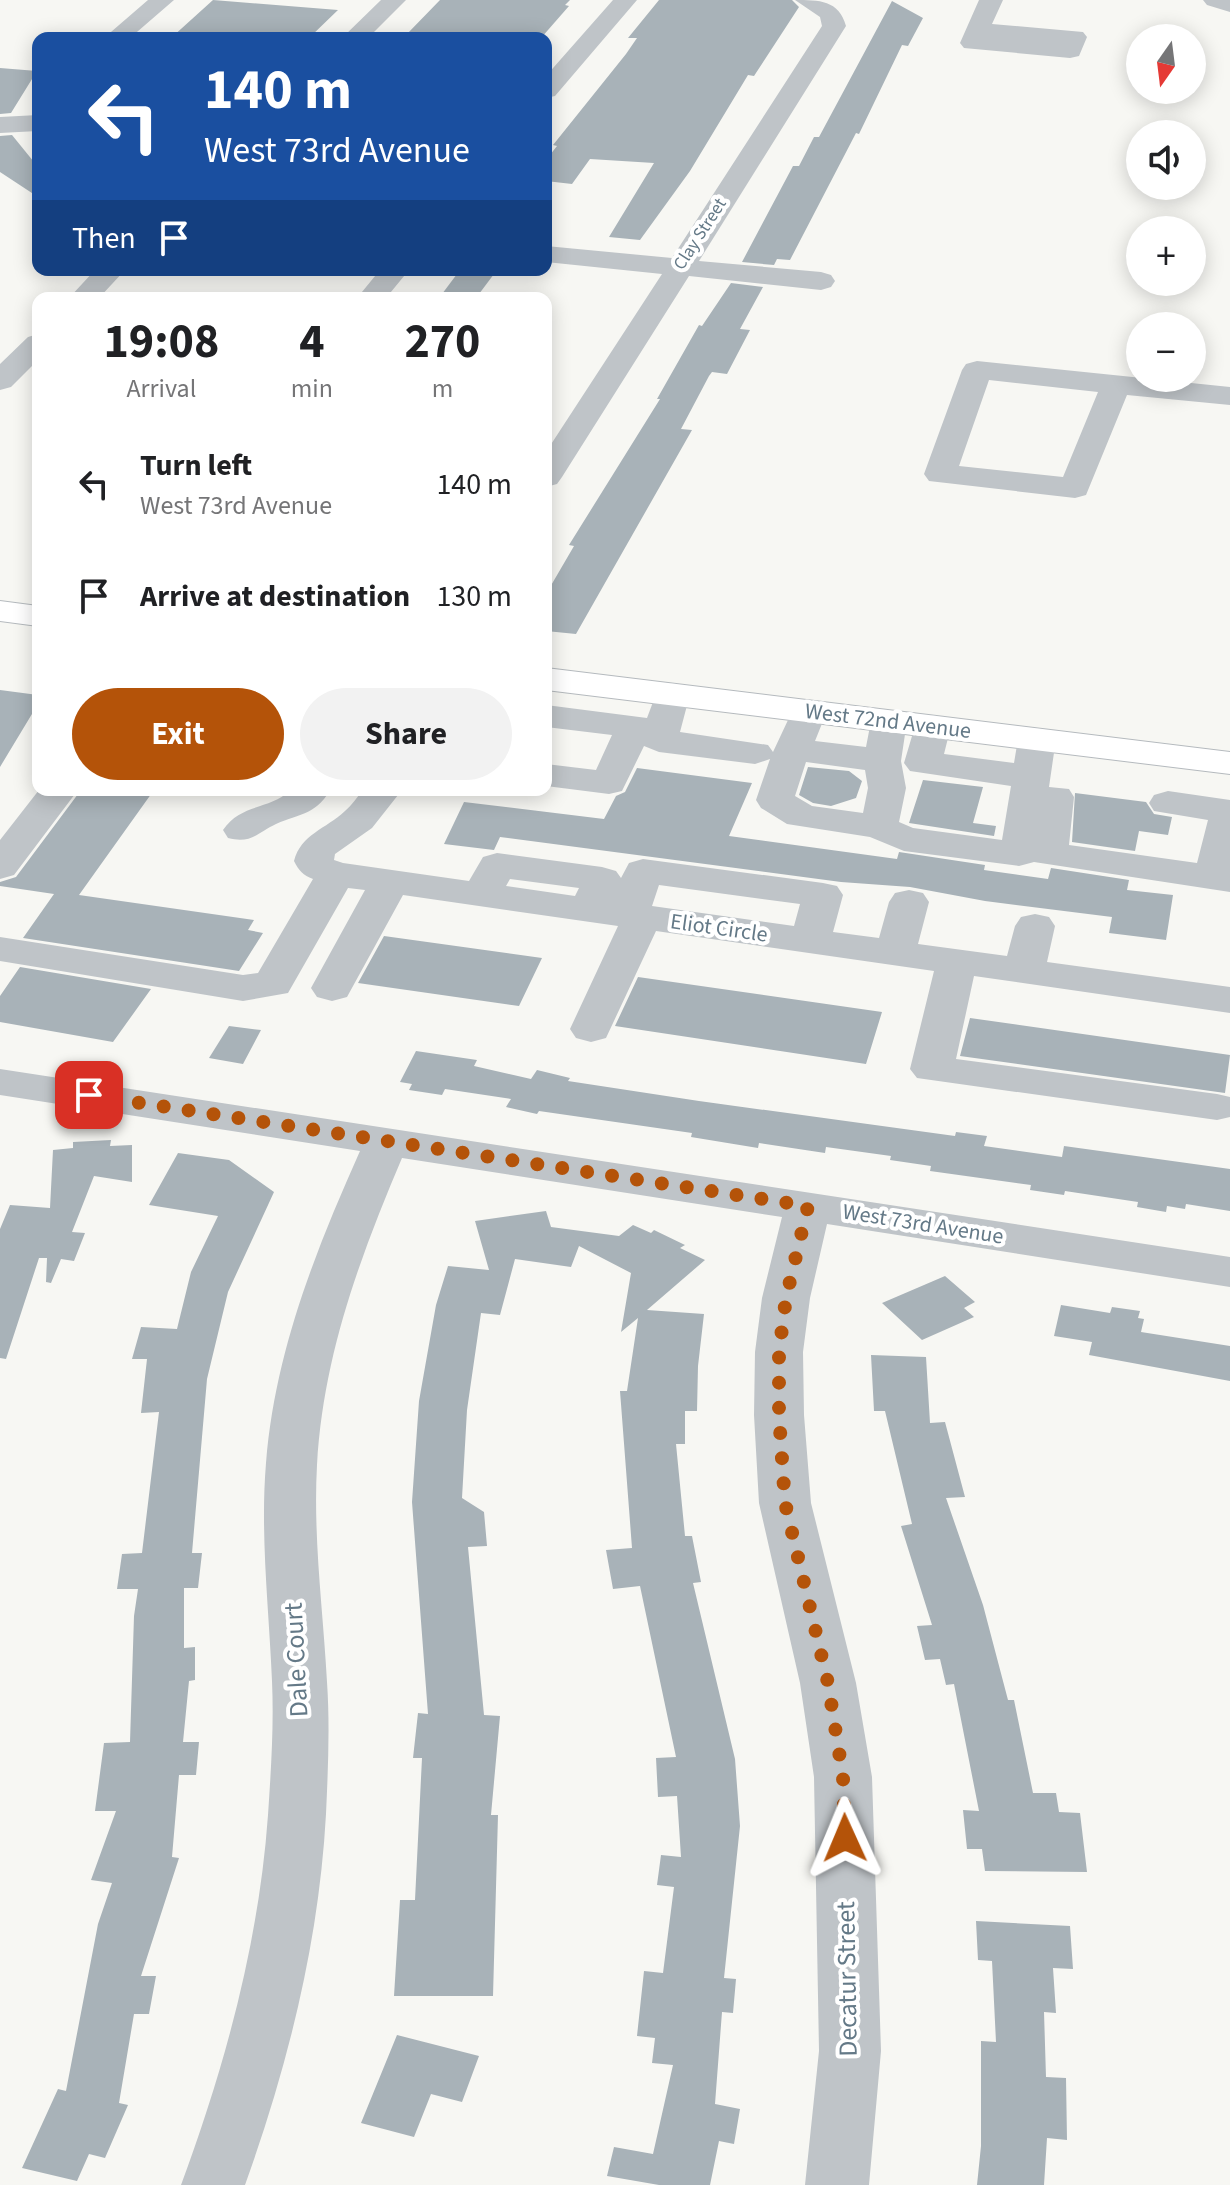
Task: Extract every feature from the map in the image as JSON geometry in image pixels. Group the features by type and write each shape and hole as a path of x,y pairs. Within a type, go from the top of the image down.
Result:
{"main road":[{"path":"0,611 32,615"},
{"name":"West 72nd Avenue","path":"552,680 1230,763"}],"street":[{"path":"123,32 162,0"},
{"path":"360,32 394,0"},
{"path":"552,84 625,0"},
{"name":"Clay Street","path":"552,467 834,26 826,9 807,0"},
{"path":"978,30 991,0"},
{"path":"1215,0 1230,5"},
{"path":"0,125 32,123"},
{"path":"552,255 821,281"},
{"path":"89,292 105,276"},
{"path":"376,292 390,276"},
{"path":"0,381 32,349"},
{"path":"1116,384 1075,488 940,474 977,370 1116,384 1230,396"},
{"path":"672,694 659,741 755,753"},
{"path":"809,711 780,776 775,800 801,816 879,827 904,839 1019,854 1031,777 1049,740"},
{"path":"552,717 634,726 609,783 552,776"},
{"path":"879,827 887,788 882,761 889,721"},
{"path":"933,726 923,763 1031,777"},
{"path":"1049,740 1048,854 1222,879 1229,811 1168,803"},
{"path":"794,749 882,761"},
{"path":"0,867 54,796"},
{"path":"242,830 260,817 297,805 306,796"},
{"path":"0,949 243,988 273,984 336,874 317,867 314,861 317,849 358,820 379,796"},
{"name":"Eliot Circle","path":"336,874 1230,1000"},
{"path":"332,988 390,882"},
{"path":"895,953 909,902"},
{"path":"591,1029 620,914"},
{"path":"1024,971 1035,926"},
{"path":"957,961 932,1069 1217,1107"},
{"name":"West 73rd Avenue","path":"0,1082 1230,1272"},
{"name":"Dale Court","path":"213,2185 254,2065 275,1967 291,1867 299,1781 300,1693 292,1588 291,1471 300,1392 328,1280 387,1141"},
{"name":"Decatur Street","path":"808,1206 786,1298 779,1352 779,1415 785,1503 828,1683 843,1777 850,2051 837,2185"}],"building":[{"path":"213,0 338,10 315,32 178,32"},
{"path":"440,0 570,0 565,5 569,6 546,32 409,32"},
{"path":"659,0 792,0 799,7 754,76 748,75 690,171 640,240 609,237 654,163 590,159 572,184 552,182 552,152 557,146 553,145 637,38 628,38"},
{"path":"892,1 923,18 908,46 902,45 859,134 856,133 790,260 777,259 774,265 742,262 793,166 799,166 814,137 819,137"},
{"path":"0,68 32,71 32,79 11,113 0,114"},
{"path":"12,135 32,160 32,193 0,172 0,136"},
{"path":"456,276 492,276 480,292 444,292"},
{"path":"731,283 763,287 740,329 750,330 727,374 712,372 709,376 681,429 692,430 576,634 552,632 552,584 574,546 569,545 660,399 657,399 699,325 702,326"},
{"path":"0,690 32,694 32,714 0,767"},
{"path":"808,767 849,771 862,781 856,798 831,806 813,803 799,795"},
{"path":"637,768 752,783 729,836 897,859 899,852 985,865 984,870 1048,879 1051,868 1129,880 1127,890 1173,895 1166,940 1109,933 1112,917 985,901 910,887 841,882 500,837 494,850 444,844 464,802 604,819 616,796 625,792"},
{"path":"923,780 983,787 973,823 996,826 994,836 909,823"},
{"path":"1075,793 1146,802 1154,814 1172,817 1168,835 1139,831 1135,851 1072,842"},
{"path":"77,796 150,796 79,895 254,920 248,930 263,933 239,971 23,938 54,894 0,886 0,882 16,877"},
{"path":"384,936 542,958 519,1006 358,983"},
{"path":"20,967 151,989 113,1042 0,1022 0,996"},
{"path":"638,977 882,1012 866,1064 615,1026"},
{"path":"970,1018 1230,1055 1225,1093 960,1056"},
{"path":"229,1026 261,1030 243,1064 209,1058"},
{"path":"416,1051 477,1060 474,1066 531,1079 537,1070 570,1078 568,1081 699,1101 955,1136 956,1132 987,1136 984,1146 1062,1157 1064,1146 1230,1169 1230,1211 1186,1204 1185,1209 1167,1206 1166,1212 1137,1207 1138,1202 1065,1191 1064,1195 1030,1190 1031,1185 930,1171 931,1166 890,1160 891,1156 826,1147 825,1153 759,1143 758,1148 691,1137 692,1133 539,1111 537,1114 506,1107 511,1099 445,1089 442,1095 409,1090 412,1084 400,1082"},
{"path":"111,1140 110,1146 132,1145 132,1182 94,1176 72,1232 85,1233 74,1261 61,1259 51,1283 46,1282 47,1258 39,1258 6,1359 0,1358 0,1229 10,1205 50,1208 53,1150 73,1148 73,1142"},
{"path":"178,1153 229,1160 274,1192 228,1292 207,1379 192,1553 202,1553 198,1588 184,1588 184,1648 195,1647 195,1680 189,1681 183,1742 199,1742 196,1775 179,1775 172,1857 179,1858 141,1976 156,1976 149,2014 134,2014 119,2103 128,2105 105,2158 89,2154 77,2181 22,2168 58,2089 66,2091 98,1924 112,1883 91,1880 116,1811 95,1811 104,1743 130,1742 134,1616 138,1589 117,1589 122,1554 142,1553 159,1412 141,1413 147,1359 132,1359 141,1327 177,1329 191,1272 218,1216 149,1205"},
{"path":"546,1211 551,1227 619,1236 633,1225 651,1233 654,1230 685,1245 680,1248 705,1260 647,1310 704,1314 697,1411 685,1411 685,1444 676,1444 685,1536 692,1536 701,1582 693,1583 735,1759 740,1826 724,1978 736,1979 733,2013 722,2012 715,2104 740,2109 734,2144 719,2141 710,2185 659,2185 607,2176 614,2147 653,2154 673,2065 652,2063 655,2038 637,2036 644,1971 663,1973 674,1887 657,1885 661,1855 681,1857 677,1796 658,1797 656,1758 676,1757 640,1586 613,1589 606,1550 632,1548 620,1391 627,1391 638,1318 621,1332 631,1273 579,1246 571,1267 515,1259 500,1315 481,1313 467,1410 462,1498 484,1512 487,1546 468,1547 484,1715 500,1716 491,1815 498,1815 493,1996 394,1996 400,1900 415,1900 422,1758 413,1758 418,1713 428,1714 412,1502 419,1401 436,1305 448,1266 489,1270 475,1221"},
{"path":"945,1276 975,1302 964,1308 974,1317 922,1340 882,1303"},
{"path":"1061,1305 1110,1313 1112,1307 1140,1311 1138,1318 1144,1319 1141,1332 1230,1346 1230,1381 1089,1355 1092,1342 1054,1336"},
{"path":"871,1355 926,1357 930,1423 945,1422 965,1497 946,1498 983,1605 1008,1700 1014,1700 1033,1793 1056,1793 1059,1812 1080,1813 1087,1872 985,1871 982,1849 967,1849 963,1810 979,1811 954,1684 946,1685 940,1659 925,1660 917,1626 932,1625 901,1526 912,1524 885,1411 874,1411"},
{"path":"976,1921 1070,1926 1073,1969 1053,1968 1056,2013 1044,2012 1046,2077 1066,2078 1067,2140 1047,2138 1044,2185 977,2185 981,2146 981,2041 996,2042 992,1961 978,1960"},
{"path":"397,2035 479,2056 462,2102 431,2094 414,2137 361,2123"}],"route":[{"path":"89,1095 808,1206 786,1298 779,1352 779,1415 785,1503 828,1683 843,1777 845,1838"}]}
